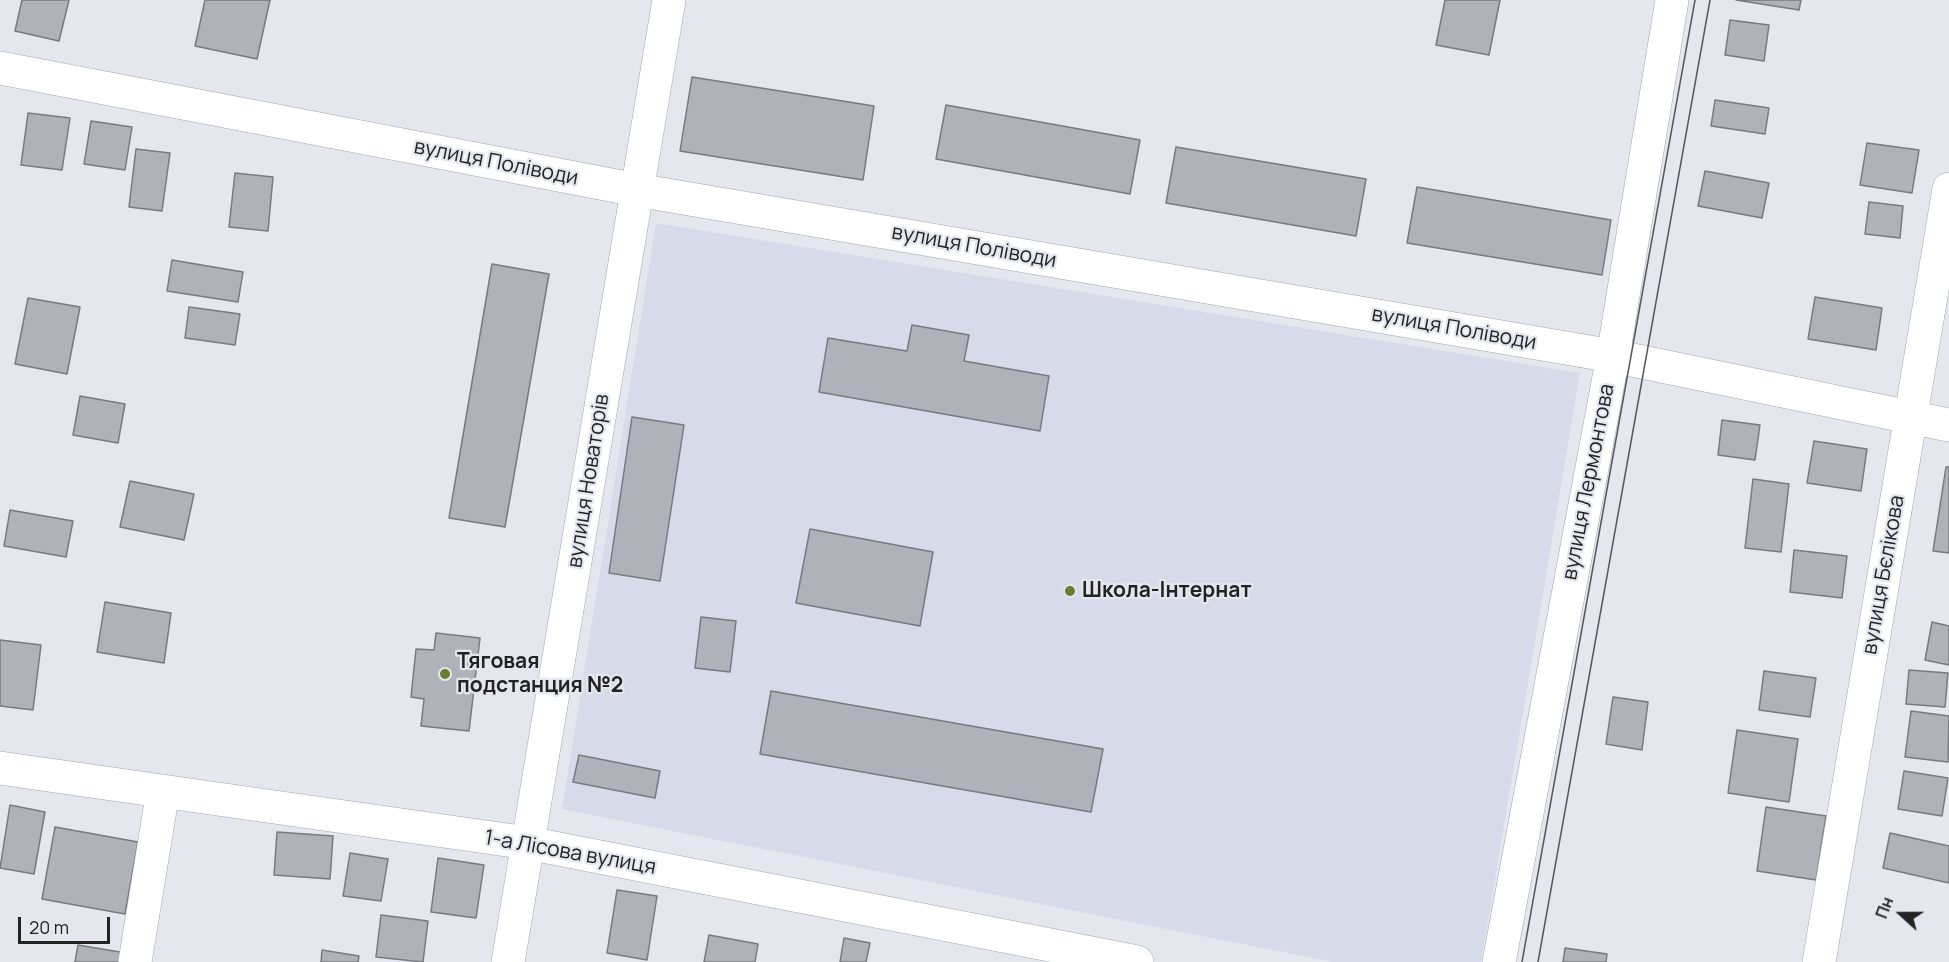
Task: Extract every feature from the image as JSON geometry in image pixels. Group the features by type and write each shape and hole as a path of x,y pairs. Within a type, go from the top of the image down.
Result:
{"street":[{"name":"вулиця Новаторів","path":"508,962 669,0"},
{"name":"вулиця Лермонтова","path":"1499,962 1613,356 1672,0"},
{"name":"вулиця Поліводи","path":"0,68 637,190 1613,356 1949,425"},
{"name":"вулиця Бєлікова","path":"1819,962 1949,189"},
{"name":"1-а Лісова вулиця","path":"0,768 528,843 1137,962"},
{"path":"135,962 163,791"}],"shaded area":[{"name":"Школа-Інтернат","path":"656,223 1580,373 1481,962 1333,962 562,809"}],"building":[{"path":"22,0 69,0 59,41 15,31"},
{"path":"205,0 270,0 257,59 195,46"},
{"path":"1445,0 1500,0 1489,55 1436,45"},
{"path":"1736,0 1801,0 1799,10"},
{"path":"1730,20 1769,25 1764,61 1725,55"},
{"path":"692,77 874,106 863,180 680,151"},
{"path":"1715,100 1769,108 1765,134 1711,126"},
{"path":"946,105 1140,140 1130,194 936,159"},
{"path":"28,113 70,118 62,170 21,165"},
{"path":"91,121 132,127 125,170 84,164"},
{"path":"1867,143 1919,150 1912,193 1860,185"},
{"path":"1176,147 1366,179 1356,236 1166,203"},
{"path":"136,149 170,153 162,211 129,207"},
{"path":"1705,171 1769,183 1762,218 1698,206"},
{"path":"235,173 273,177 268,231 229,227"},
{"path":"1417,187 1611,220 1602,275 1407,243"},
{"path":"1869,202 1903,206 1900,238 1865,234"},
{"path":"172,260 243,272 238,302 167,291"},
{"path":"492,264 549,274 505,527 449,518"},
{"path":"1815,297 1882,308 1876,350 1808,339"},
{"path":"28,298 80,307 67,374 15,364"},
{"path":"189,307 240,314 235,345 185,338"},
{"path":"912,325 969,335 964,361 1049,376 1040,431 819,392 828,338 907,351"},
{"path":"80,396 125,404 118,443 73,435"},
{"path":"632,417 684,425 660,581 609,573"},
{"path":"1722,420 1760,425 1755,460 1718,455"},
{"path":"1814,441 1867,449 1861,491 1807,483"},
{"path":"1946,467 1949,467 1949,553 1933,551"},
{"path":"1753,479 1789,484 1781,552 1745,548"},
{"path":"130,481 194,494 184,540 120,527"},
{"path":"10,510 73,521 66,557 4,546"},
{"path":"810,529 933,552 920,626 796,603"},
{"path":"1794,550 1847,556 1842,598 1790,592"},
{"path":"105,602 171,613 164,663 97,652"},
{"path":"701,617 736,621 730,672 695,668"},
{"path":"1932,622 1949,626 1949,665 1925,660"},
{"name":"Тяговая подстанция №2","path":"436,633 480,638 469,731 421,726 424,699 411,697 416,649 434,650"},
{"path":"0,640 41,645 33,710 0,706"},
{"path":"1909,670 1948,673 1945,707 1906,704"},
{"path":"1764,671 1816,678 1810,717 1759,710"},
{"path":"771,691 1103,749 1091,812 760,754"},
{"path":"1613,697 1648,702 1642,750 1606,744"},
{"path":"1911,711 1949,716 1948,762 1905,757"},
{"path":"1737,730 1798,739 1789,802 1728,793"},
{"path":"579,755 660,771 655,798 573,782"},
{"path":"1904,771 1948,778 1942,816 1898,809"},
{"path":"10,805 45,812 34,874 0,868"},
{"path":"1766,807 1826,816 1816,880 1757,871"},
{"path":"55,827 138,842 125,914 42,899"},
{"path":"277,832 333,836 330,879 274,875"},
{"path":"1890,833 1949,846 1949,883 1883,868"},
{"path":"350,853 388,859 381,901 343,896"},
{"path":"438,858 484,865 476,918 431,912"},
{"path":"617,890 657,896 647,960 607,953"},
{"path":"381,915 428,921 423,962 376,957"},
{"path":"709,935 758,944 755,962 704,962"},
{"path":"844,938 870,943 866,962 840,962"},
{"path":"78,945 126,953 124,962 75,962"},
{"path":"1565,948 1607,954 1606,962 1563,962"},
{"path":"322,950 359,956 358,962 321,962"}],"tram line":[{"path":"1522,962 1695,0"},
{"path":"1538,962 1710,0"}],"place":[{"name":"Школа-Інтернат","path":"1070,591"},
{"name":"Тяговая подстанция №2","path":"445,674"}]}
